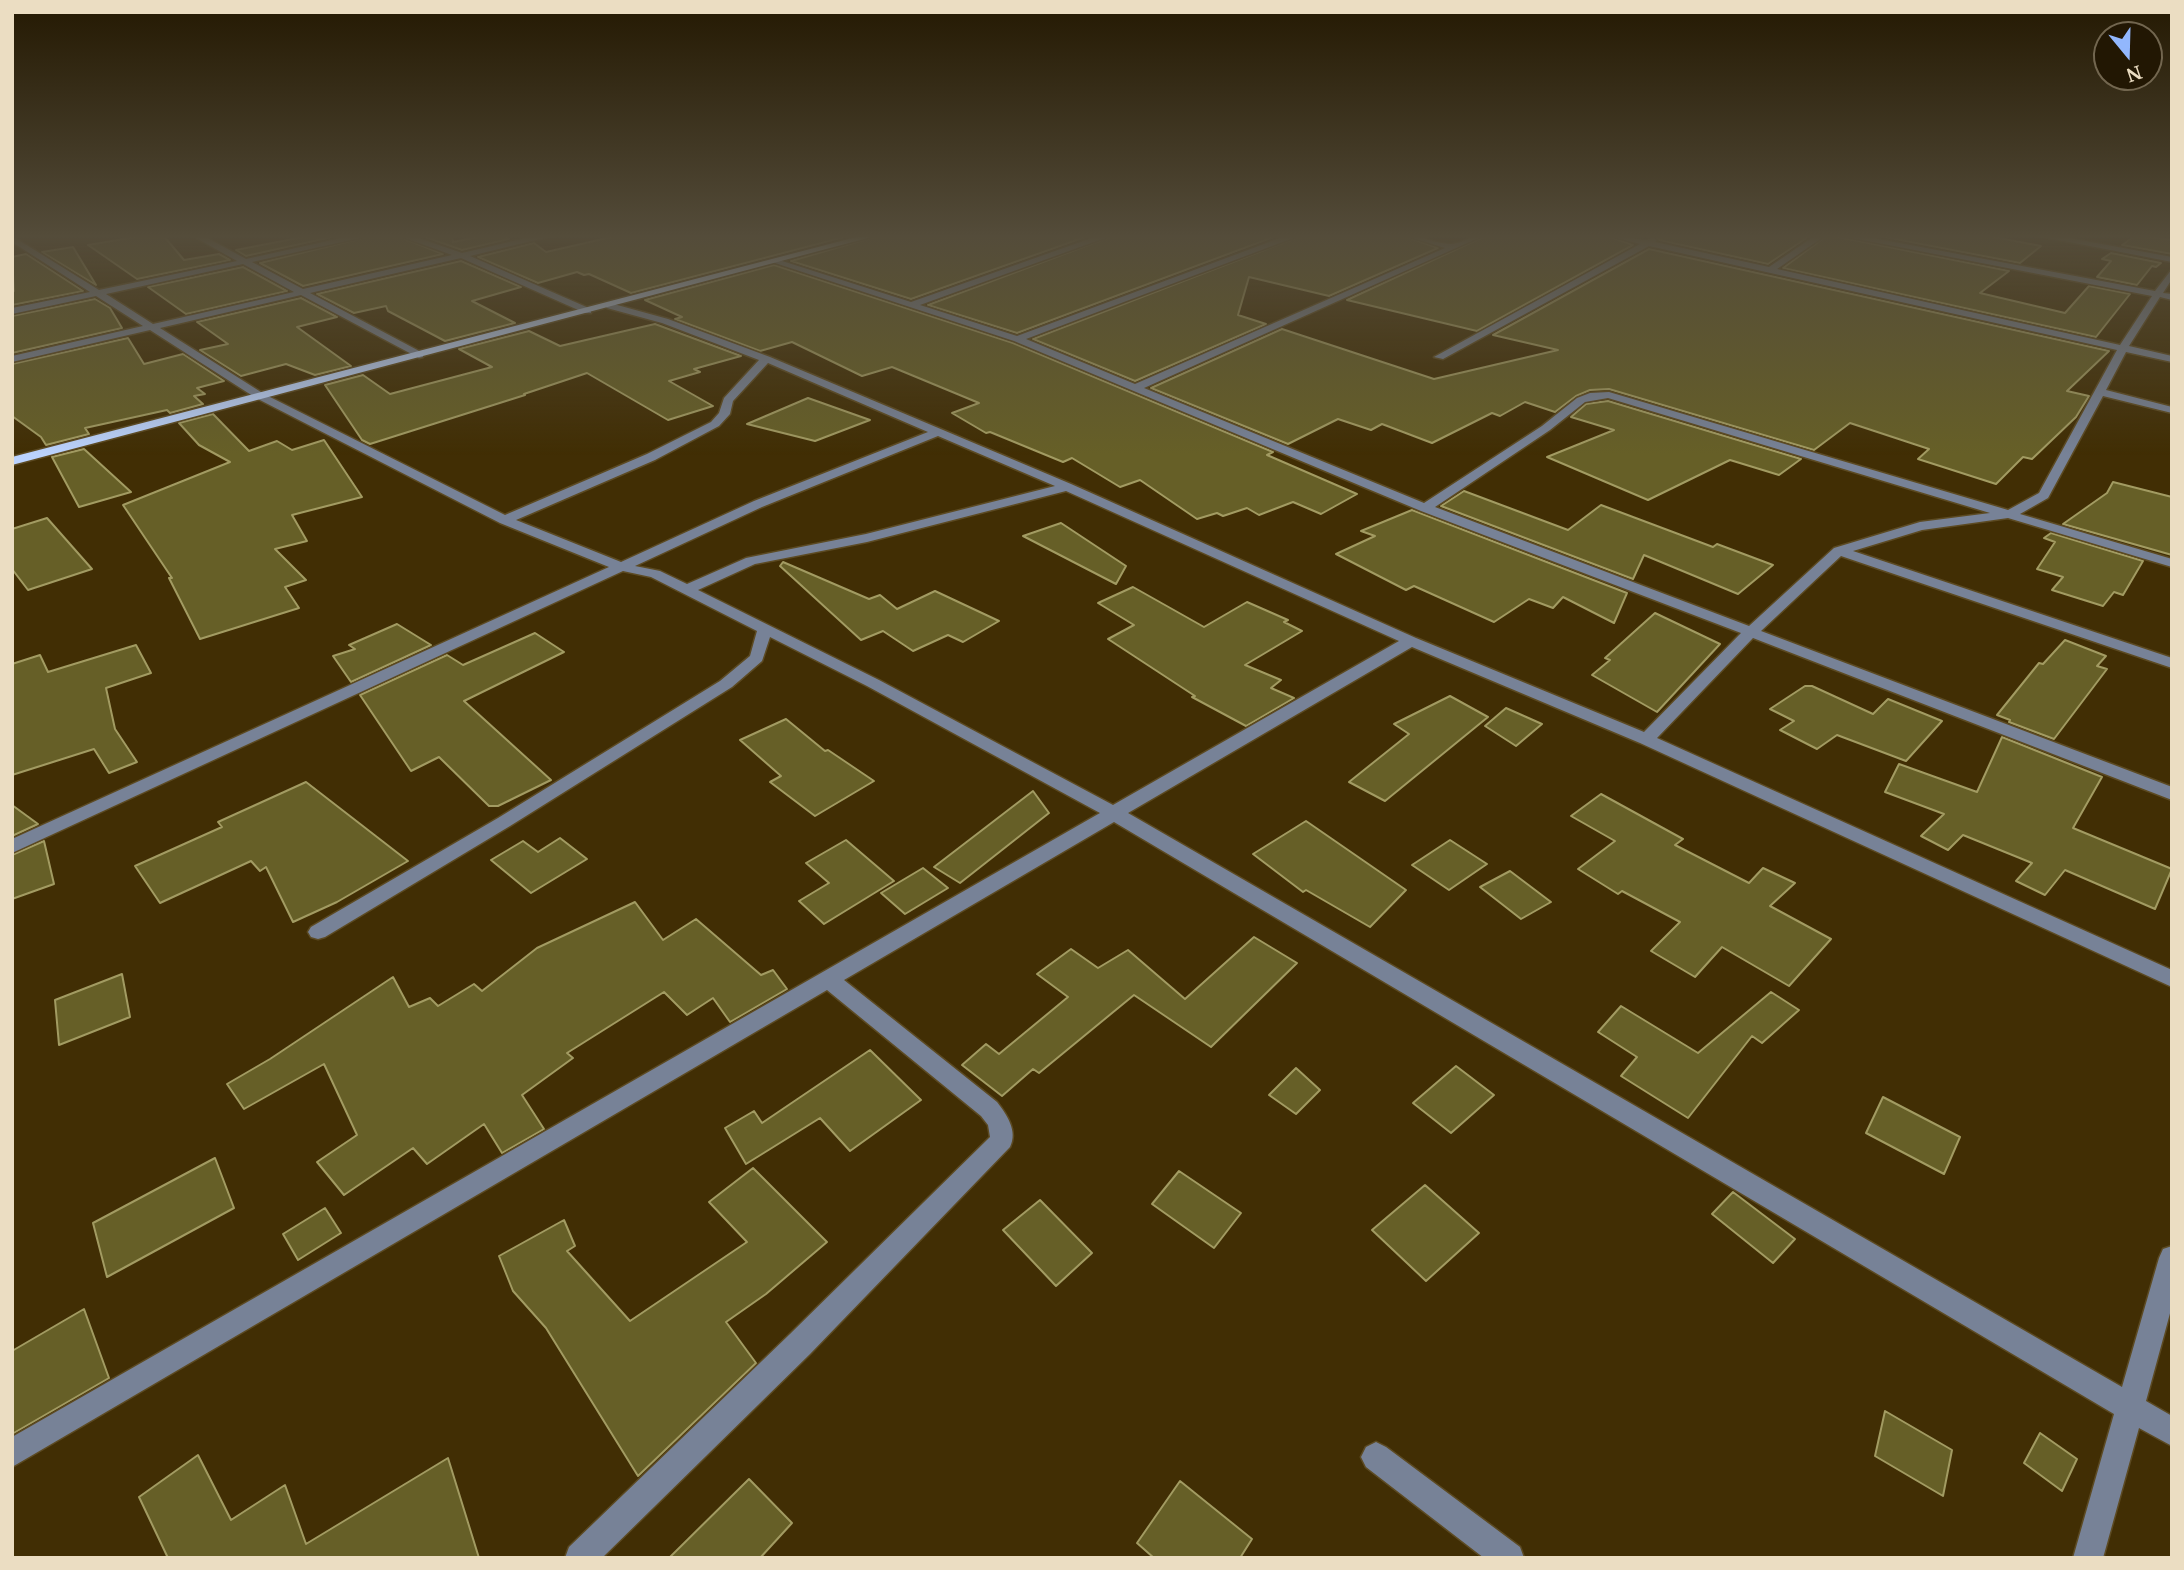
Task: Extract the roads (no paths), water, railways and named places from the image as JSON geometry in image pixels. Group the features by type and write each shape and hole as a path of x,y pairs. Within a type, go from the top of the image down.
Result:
{"main road":[{"path":"12,460 602,308"}],"street":[{"path":"120,308 260,396 505,520 621,567 655,574 873,683 1114,813 2172,1432"},
{"path":"12,359 233,308"},
{"path":"330,308 419,355"},
{"path":"581,308 589,312"},
{"path":"618,308 665,321 766,359 1067,487 1411,641 1646,739 2172,979"},
{"path":"921,308 1017,339 1425,508 2172,794"},
{"path":"1017,339 1101,308"},
{"path":"1133,389 1318,308"},
{"path":"1439,357 1528,308"},
{"path":"1946,308 2172,359"},
{"path":"1646,739 1751,632 1839,551 1920,526 2010,514 2044,495 2123,348 2148,308"},
{"path":"505,520 651,457 715,424 724,414 728,400 766,359"},
{"path":"2100,392 2172,410"},
{"path":"1425,508 1546,428 1581,400 1590,396 1609,395 2172,563"},
{"path":"12,847 758,504 936,433"},
{"path":"687,590 751,561 867,538 1067,487"},
{"path":"1839,551 2172,663"},
{"path":"317,932 504,822 726,684 757,658 765,629"},
{"path":"12,1453 1411,641"},
{"path":"580,1558 800,1345 1002,1140 999,1122 989,1109 828,979"},
{"path":"2088,1558 2172,1258"},
{"path":"1376,1457 1509,1558"}]}
